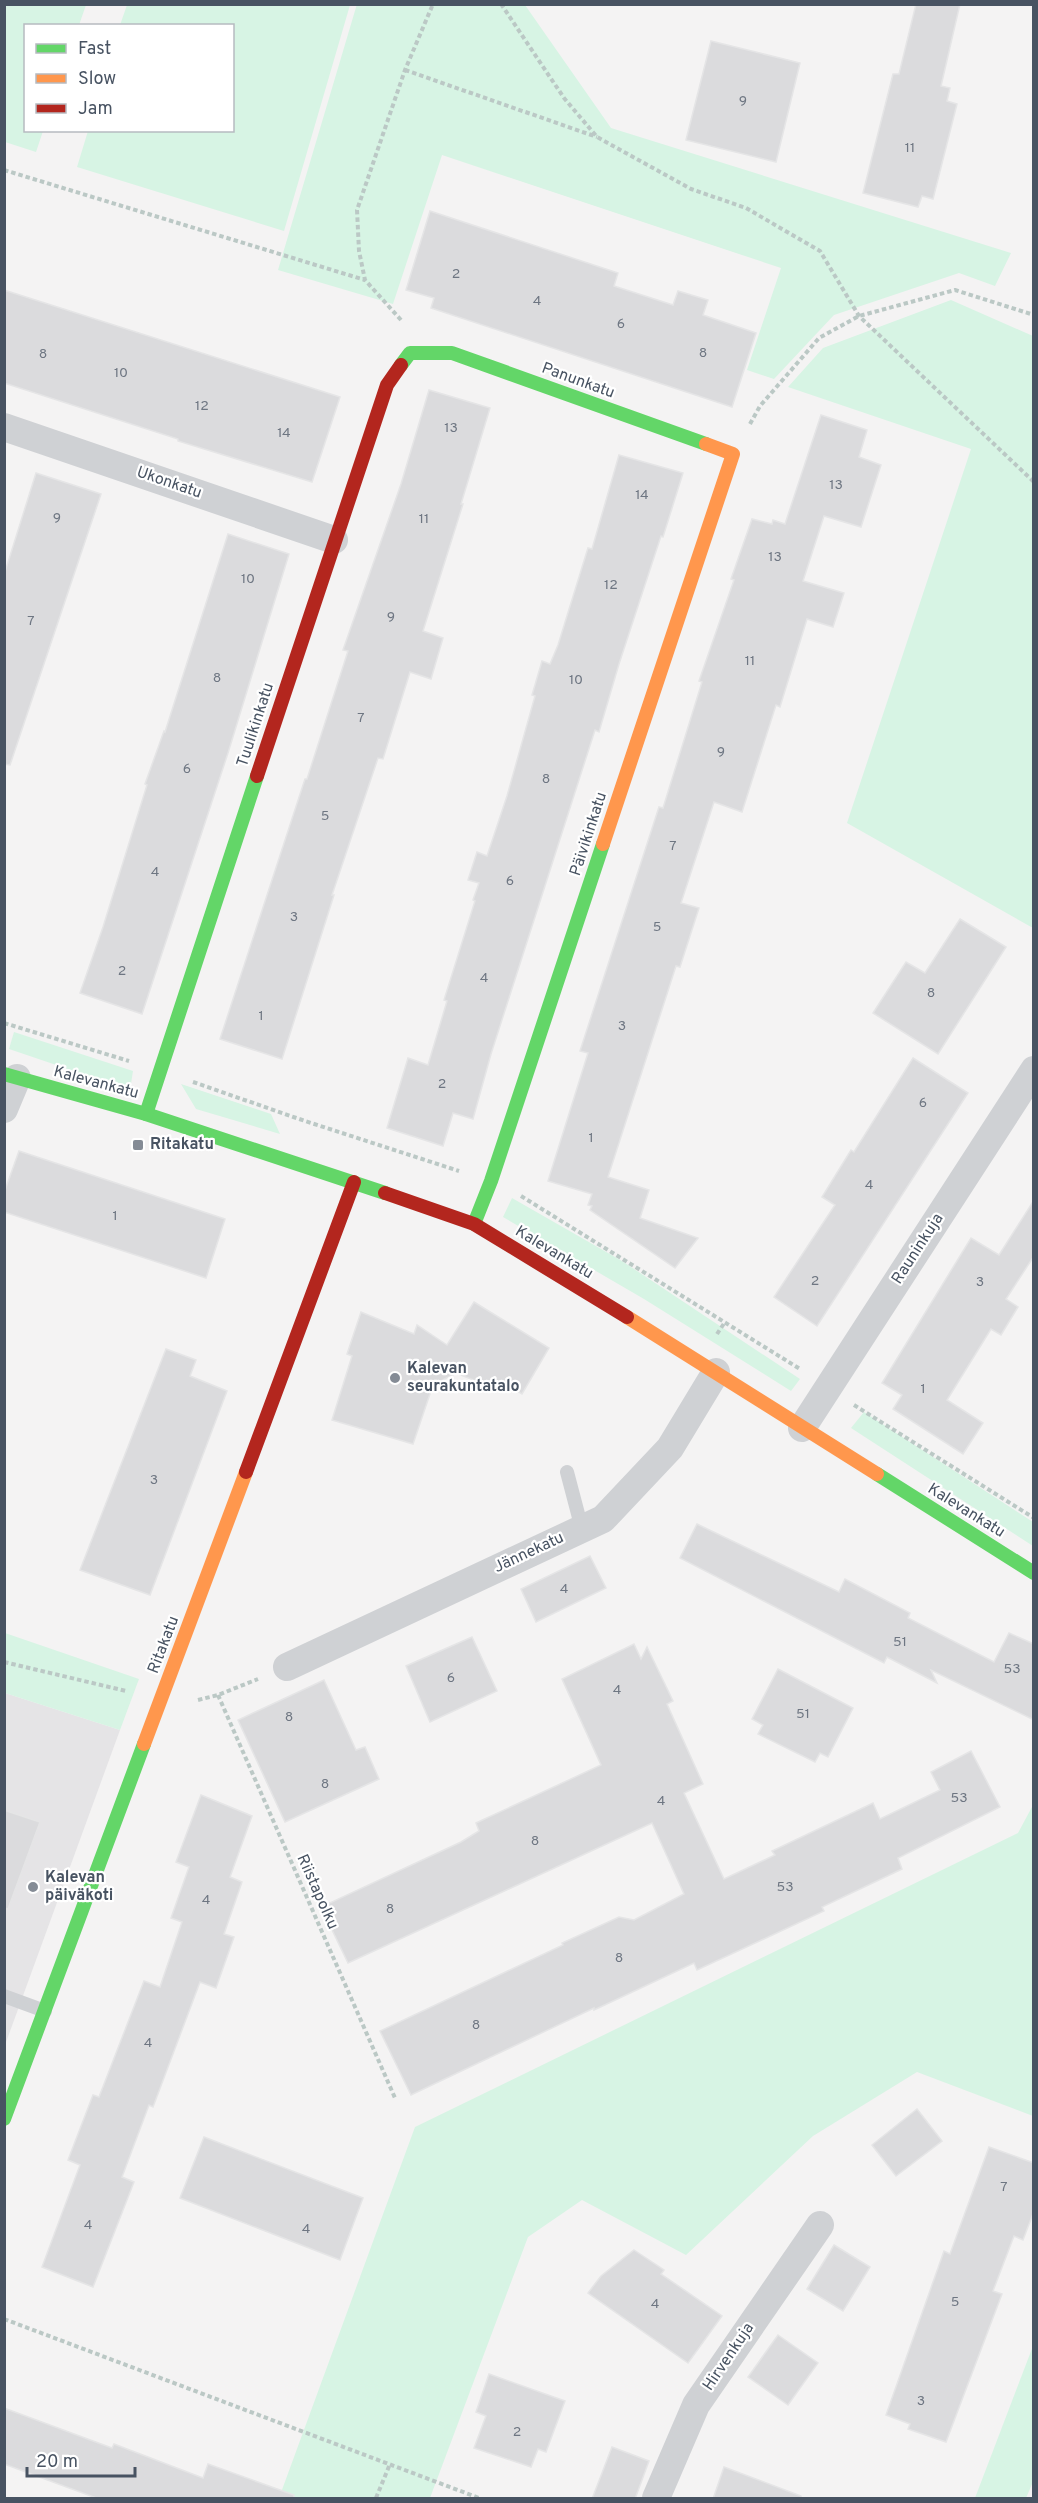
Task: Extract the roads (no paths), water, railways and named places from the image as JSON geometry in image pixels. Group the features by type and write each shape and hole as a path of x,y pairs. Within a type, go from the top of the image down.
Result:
{"street":[{"name":"Panunkatu","path":"410,352 452,353 733,454"},
{"name":"Tuulikinkatu","path":"146,1114 387,385 410,352"},
{"name":"Ukonkatu","path":"7,435 334,540"},
{"name":"Päivikinkatu","path":"474,1224 499,1158 733,454"},
{"name":"Rauninkuja","path":"802,1428 1034,1070"},
{"name":"Kalevankatu","path":"11,1076 146,1114 474,1224 716,1372 1034,1573"},
{"path":"4,1109 11,1076"},
{"name":"Ritakatu","path":"4,2119 354,1182"},
{"name":"Jännekatu","path":"286,1667 603,1519 670,1448 716,1372"},
{"name":"Hirvenkuja","path":"656,2499 696,2405 820,2225"}],"lane":[{"path":"567,1472 582,1529"},
{"path":"4,1996 45,2011"}],"place":[{"name":"Ritakatu","path":"138,1145"},
{"name":"Kalevan seurakuntatalo","path":"395,1378"},
{"name":"Kalevan päiväkoti","path":"33,1887"}]}
